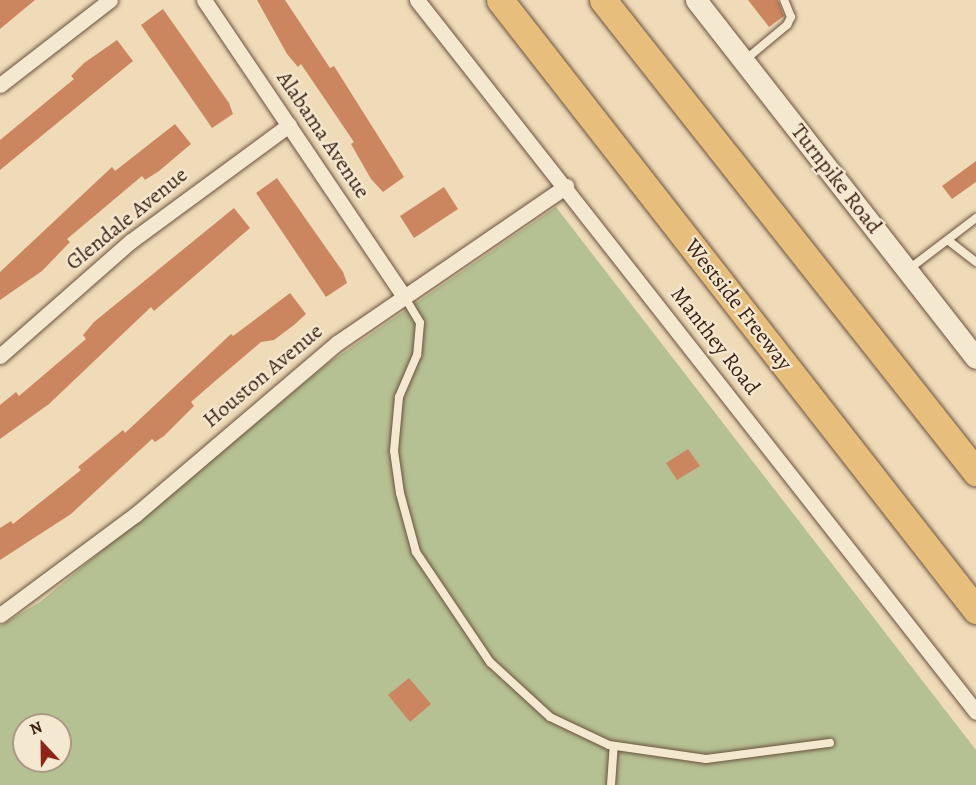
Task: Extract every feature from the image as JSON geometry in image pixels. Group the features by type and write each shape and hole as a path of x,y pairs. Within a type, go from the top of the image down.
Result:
{"highway":[{"name":"Westside Freeway","path":"500,0 976,610"},
{"path":"603,0 976,472"}],"street":[{"path":"0,85 110,0"},
{"name":"Alabama Avenue","path":"204,0 404,296"},
{"name":"Manthey Road","path":"417,0 566,186 976,712"},
{"name":"Turnpike Road","path":"696,0 976,358"},
{"name":"Glendale Avenue","path":"0,356 131,242 289,125"},
{"name":"Houston Avenue","path":"0,615 136,514 294,376 404,296 566,186"}],"lane":[{"path":"744,61 787,25 791,17 784,0"},
{"path":"908,270 950,241 976,218"},
{"path":"950,241 976,262"},
{"path":"404,296 420,323 417,355 399,397 394,451 416,552 490,662 550,717 614,746 706,759 830,743"},
{"path":"611,785 614,746"}],"green space":[{"path":"556,207 976,750 976,785 0,785 0,626 40,602 327,364"}],"building":[{"path":"0,0 35,0 0,29"},
{"path":"257,0 285,0 330,68 334,66 404,177 383,192 371,179 351,144 354,142 301,64 298,67 287,54"},
{"path":"748,0 778,0 784,16 769,27"},
{"path":"163,9 229,103 233,114 212,128 141,25"},
{"path":"117,40 133,61 0,170 0,140 74,79 71,76 84,63"},
{"path":"175,124 191,144 159,171 145,180 142,176 67,239 70,242 42,271 0,300 0,272 112,167 115,171"},
{"path":"976,161 976,182 952,199 942,186"},
{"path":"277,178 343,272 347,283 326,297 256,193"},
{"path":"444,187 458,209 414,238 400,216"},
{"path":"234,208 250,228 154,311 151,307 49,404 0,439 0,405 16,392 19,396 86,339 83,335 94,322"},
{"path":"290,293 306,314 274,340 261,342 214,382 191,402 194,406 164,436 155,442 152,439 71,514 0,560 0,528 11,521 13,524 81,470 78,467 123,430 125,433 231,334 233,336"},
{"path":"688,449 700,466 677,480 666,463"},
{"path":"409,678 431,704 410,722 388,695"}]}
